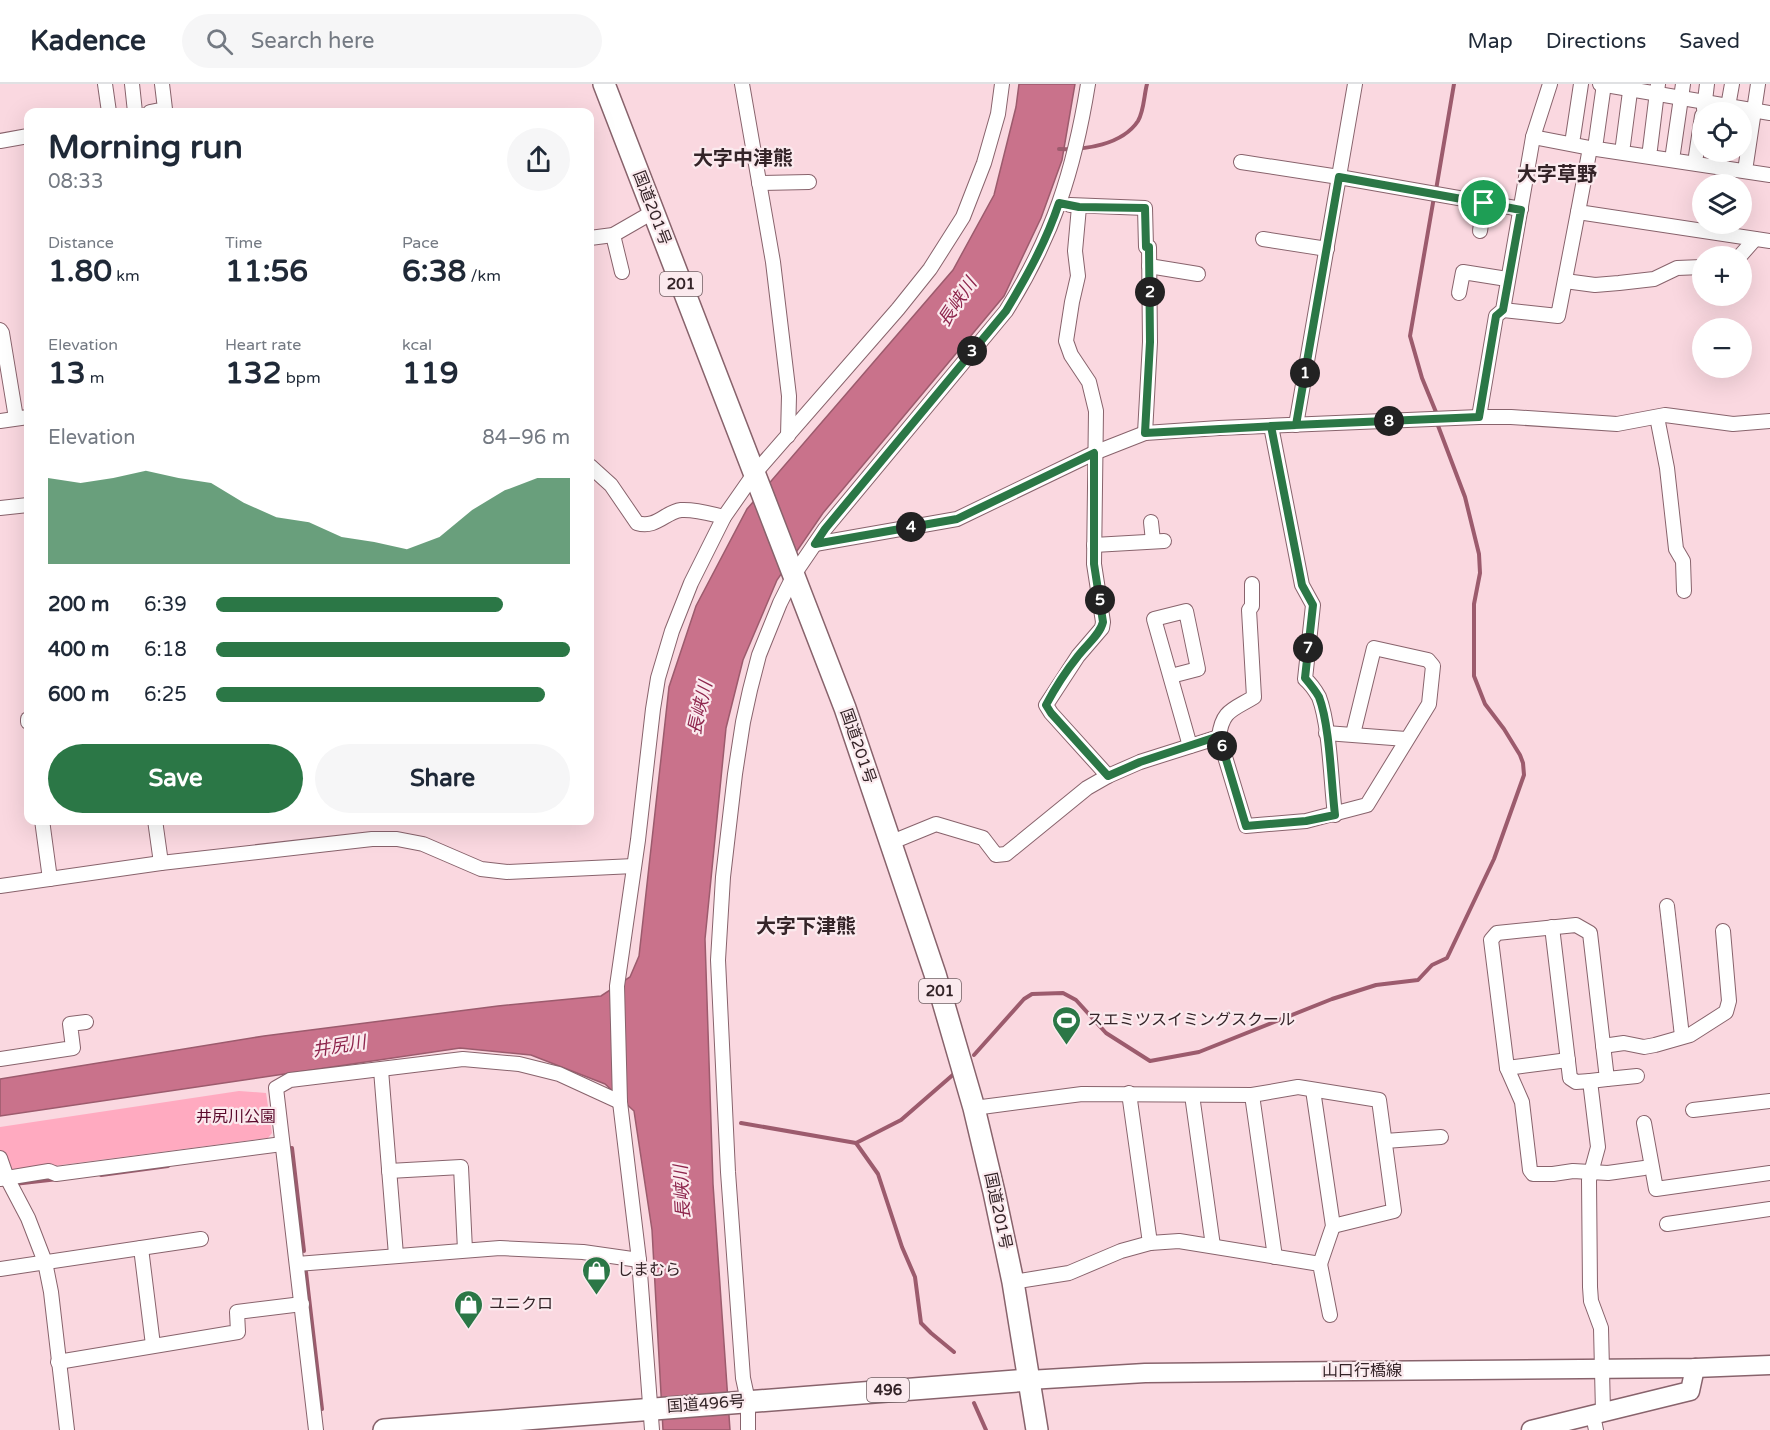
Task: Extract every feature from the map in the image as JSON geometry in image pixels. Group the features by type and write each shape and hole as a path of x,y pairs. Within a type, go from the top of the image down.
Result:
{"highway":[{"name":"国道201号","path":"604,84 845,708 935,974 974,1108 1013,1282 1037,1430"},
{"name":"国道496号","path":"384,1430 539,1424 653,1408 1029,1380"}],"main road":[{"name":"山口行橋線","path":"1029,1380 1145,1373 1695,1368 1770,1365"},
{"path":"1531,1430 1597,1419 1690,1391 1695,1368"}],"street":[{"path":"105,84 108,108"},
{"path":"132,84 135,108"},
{"path":"162,84 165,108"},
{"path":"742,84 773,262 789,396 788,436"},
{"path":"652,1430 653,1408 639,1260 620,1102 616,986 658,678 691,582 724,517 788,436 898,309 950,239 963,217 984,162 998,114 1002,84"},
{"path":"748,1430 748,1401 743,1378 728,1172 718,960 723,877 742,722 759,655 793,570 1006,311 1029,274 1051,227 1059,203 1079,136 1088,84"},
{"path":"1296,425 1355,84"},
{"path":"1479,417 1496,316 1503,310 1533,137 1550,84"},
{"path":"1573,137 1581,84"},
{"path":"1503,310 1558,316 1603,84 1682,91 1695,102"},
{"path":"1705,102 1707,84"},
{"path":"1729,102 1732,84"},
{"path":"1746,164 1758,84"},
{"path":"1623,145 1631,87"},
{"path":"1650,149 1658,89"},
{"path":"1674,153 1682,91"},
{"path":"1752,110 1770,112"},
{"path":"1552,134 1573,137 1593,144 1623,145 1692,155"},
{"path":"0,141 24,137"},
{"path":"1533,137 1768,171"},
{"path":"1242,162 1274,160 1339,177 1521,210"},
{"path":"1740,162 1768,171"},
{"path":"759,183 809,182"},
{"path":"1059,203 1079,207 1145,208 1146,247 1149,247 1150,342 1145,433"},
{"path":"1480,231 1484,203"},
{"path":"1079,207 1075,251 1078,276 1066,341 1094,397 1096,421 1094,564 1103,622 1102,628 1078,656 1046,705 1108,776"},
{"path":"594,237 613,235 653,212"},
{"path":"1578,212 1770,241"},
{"path":"613,235 622,272"},
{"path":"1263,239 1327,249"},
{"path":"1749,246 1755,239"},
{"path":"1149,266 1198,274"},
{"path":"1564,281 1595,285 1619,283 1654,279 1677,268 1692,267"},
{"path":"1459,293 1463,272 1507,279"},
{"path":"0,330 22,417 0,421"},
{"path":"815,544 957,519 1094,453 1145,433 1479,417 1617,424 1665,415 1733,424 1770,422"},
{"path":"1656,417 1667,468 1676,549 1683,561 1684,591"},
{"path":"1271,426 1302,585 1313,605 1305,678 1319,698 1326,733 1335,815"},
{"path":"594,469 612,485 637,523 649,525 679,510 724,517"},
{"path":"0,508 24,505"},
{"path":"1094,545 1159,541 1151,522"},
{"path":"1252,584 1252,606 1249,610 1254,697 1227,713 1222,719 1219,736 1246,826 1306,821 1366,806 1429,704 1433,666 1428,660 1374,648 1353,734"},
{"path":"1171,676 1198,669 1186,611 1155,619 1190,746"},
{"path":"1326,733 1406,739"},
{"path":"892,842 936,824 983,838 996,855 1006,854 1087,788 1108,776 1140,762 1219,736"},
{"path":"43,825 50,879"},
{"path":"156,825 161,863"},
{"path":"0,886 161,863 372,839 397,839 440,850 481,869 507,872 634,866"},
{"path":"1667,906 1682,1036"},
{"path":"1607,1079 1590,933 1576,925 1497,933 1491,940 1507,1068 1522,1102 1530,1170 1533,1174 1608,1173 1644,1168"},
{"path":"1552,927 1570,1078 1576,1083 1637,1076"},
{"path":"1603,1046 1624,1043 1644,1047 1690,1035 1726,1012 1729,1002 1723,931"},
{"path":"0,1059 73,1048 70,1024 86,1022"},
{"path":"316,1430 276,1088 290,1080 463,1059 519,1064 559,1074 620,1102"},
{"path":"1507,1068 1568,1060"},
{"path":"381,1070 396,1255"},
{"path":"1590,1081 1598,1147 1589,1180 1590,1295 1601,1328 1602,1369 1597,1419"},
{"path":"974,1108 1070,1095 1129,1093 1251,1095 1298,1087 1380,1100 1394,1211 1333,1226"},
{"path":"1313,1090 1333,1226 1320,1264 1330,1315"},
{"path":"1129,1093 1150,1243"},
{"path":"1192,1095 1213,1246"},
{"path":"1251,1095 1275,1257"},
{"path":"1693,1110 1770,1101"},
{"path":"1644,1123 1656,1189 1770,1173"},
{"path":"1385,1141 1441,1137"},
{"path":"3,1179 49,1171 56,1174 282,1144"},
{"path":"0,1158 3,1179 28,1218 45,1262 51,1292 66,1430"},
{"path":"389,1171 461,1167 465,1250"},
{"path":"1667,1224 1770,1209"},
{"path":"0,1269 201,1239"},
{"path":"1013,1282 1069,1273 1121,1251 1150,1243 1179,1241 1320,1264"},
{"path":"141,1248 153,1345"},
{"path":"297,1264 500,1248 583,1252 639,1260"},
{"path":"58,1362 238,1332 237,1312 302,1304"}],"green space":[{"name":"井尻川公園","path":"239,1091 266,1093 272,1133 268,1138 0,1173 0,1127"}],"water":[{"path":"1019,84 1075,84 1062,160 1041,218 1004,296 823,513 777,580 743,660 726,728 705,939 713,1184 730,1430 663,1430 652,1230 634,1111 605,1084 531,1055 460,1048 0,1116 0,1079 264,1036 498,1006 601,996 630,977 639,956 669,687 696,606 747,509 953,270 994,195 1016,107"}],"waterway":[{"path":"1059,149 1091,147 1123,136 1140,117 1147,84"},
{"path":"1436,190 1454,84"},
{"path":"1434,197 1410,336 1422,378 1438,417"},
{"path":"974,1055 1024,999 1032,994 1063,993 1076,1000 1106,1033 1150,1061 1199,1052 1332,999 1376,985 1418,980 1432,965 1447,958 1494,859 1524,775 1520,755 1485,704 1474,676 1474,604 1480,573 1479,554 1465,497 1437,423"},
{"path":"741,1123 856,1143 901,1120 955,1073"},
{"path":"856,1143 878,1174 902,1247 915,1277 921,1323 954,1352"},
{"path":"285,1149 292,1148 304,1251"},
{"path":"101,1175 168,1166"},
{"path":"14,1184 58,1179"},
{"path":"306,1272 322,1409"},
{"path":"974,1403 986,1430"}],"place":[{"name":"スエミツスイミングスクール","path":"1066,1046"},
{"name":"しまむら","path":"596,1296"},
{"name":"ユニクロ","path":"468,1330"}],"district":[{"name":"大字中津熊","path":"743,159"},
{"name":"大字草野","path":"1557,175"},
{"name":"大字下津熊","path":"806,927"}],"route":[{"path":"1484,203 1339,177 1296,425 1219,428 1145,433 1150,342 1149,247 1146,247 1145,208 1079,207 1059,203 1051,227 1029,274 1006,311 815,544 957,519 1094,453 1094,564 1103,622 1102,628 1078,656 1050,697 1046,705 1051,713 1108,776 1140,762 1219,736 1246,826 1306,821 1335,815 1321,706 1314,688 1305,678 1313,605 1302,585 1271,426 1479,417 1496,316 1503,310 1521,210 1484,203"}],"water label":[{"name":"長峡川","path":"957,302"},
{"name":"長峡川","path":"700,708"},
{"name":"井尻川","path":"339,1046"},
{"name":"長峡川","path":"682,1192"}]}
